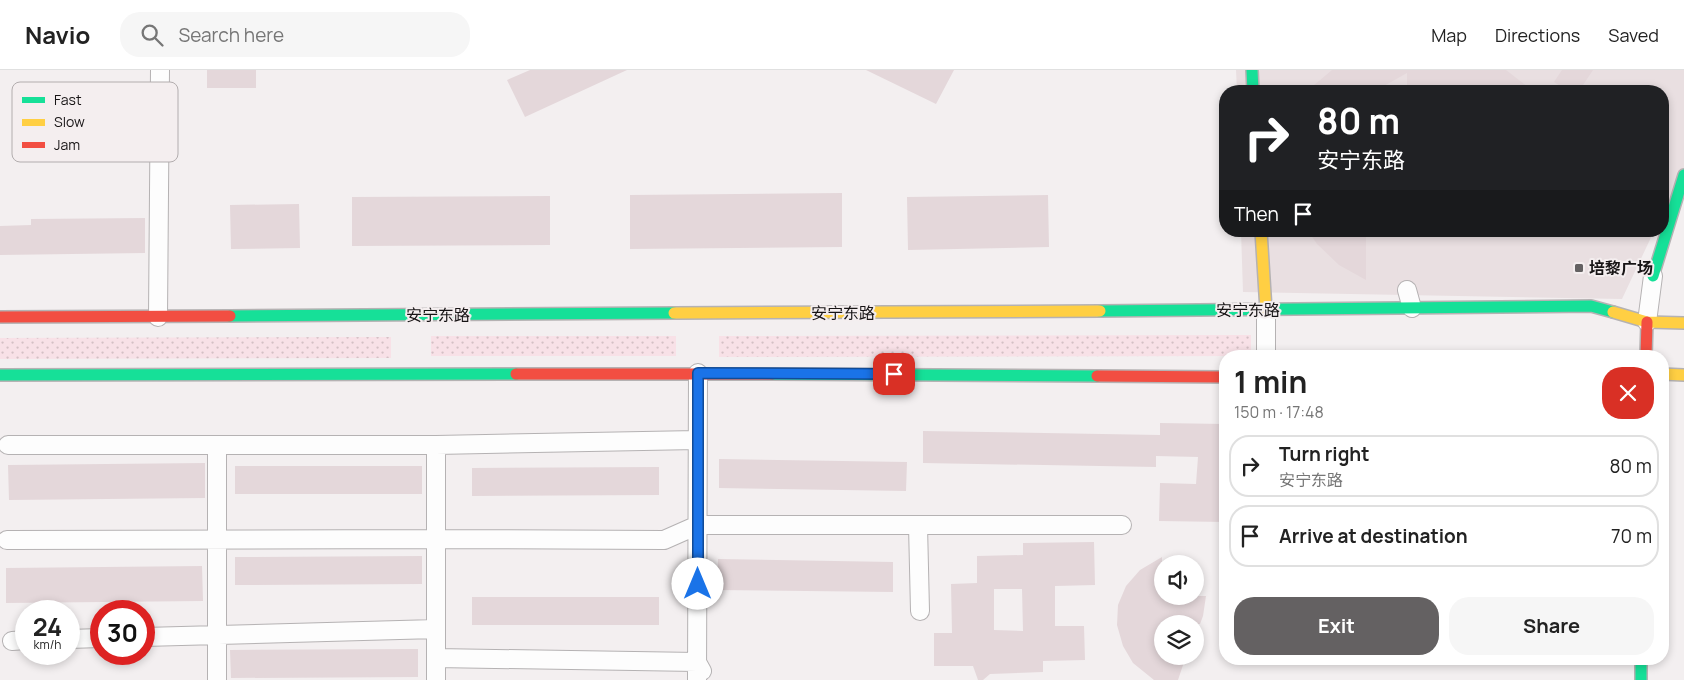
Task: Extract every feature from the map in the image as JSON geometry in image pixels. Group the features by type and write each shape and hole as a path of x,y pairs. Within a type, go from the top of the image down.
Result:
{"main road":[{"path":"1252,70 1253,85"},
{"path":"1669,224 1684,175"},
{"path":"1260,237 1266,310"},
{"path":"1653,276 1665,237"},
{"name":"安宁东路","path":"0,318 1266,310 1590,306 1647,322 1684,323"},
{"path":"1646,350 1647,322"},
{"path":"0,375 698,373 1219,377"},
{"path":"1669,374 1684,375"},
{"path":"1641,665 1641,680"}],"street":[{"path":"158,316 159,162"},
{"path":"1647,322 1653,276"},
{"path":"1408,290 1412,308"},
{"path":"1266,310 1266,350"},
{"path":"697,680 698,373"},
{"path":"8,446 436,445 698,440"},
{"path":"217,445 217,680"},
{"path":"436,445 436,680"},
{"path":"7,540 664,540 698,525 1122,525"},
{"path":"918,525 920,612"},
{"path":"155,637 436,629"},
{"path":"436,658 697,662"},
{"path":"697,662 706,680"}],"shaded area":[{"path":"1236,70 1684,70 1684,168 1669,200 1669,85 1237,85"},
{"path":"1241,237 1651,237 1622,299 1243,292"},
{"path":"1251,335 1251,350 1219,350 1219,356 719,357 719,336"},
{"path":"431,336 676,336 676,356 431,356"},
{"path":"391,337 391,358 0,359 0,338"}],"building":[{"path":"207,70 256,70 256,88 207,88"},
{"path":"530,70 627,70 525,117 507,80"},
{"path":"866,70 954,70 936,104"},
{"path":"1332,70 1506,70 1525,85 1407,85 1407,73 1386,85 1314,85"},
{"path":"1562,70 1593,70 1583,85 1559,85 1554,82"},
{"path":"842,193 842,247 630,249 630,195"},
{"path":"1048,195 1049,247 908,250 907,197"},
{"path":"550,196 550,245 352,246 352,197"},
{"path":"299,204 300,248 231,249 230,205"},
{"path":"145,218 145,253 0,255 0,226 31,225 31,219"},
{"path":"1312,237 1366,237 1366,280 1339,265"},
{"path":"1160,423 1219,424 1219,522 1159,521 1160,483 1196,484 1198,457 1156,456 1156,467 923,463 923,431 1160,435"},
{"path":"719,459 907,462 906,491 719,488"},
{"path":"205,463 205,498 9,500 8,465"},
{"path":"235,466 422,466 422,494 235,494"},
{"path":"659,467 659,495 472,496 472,468"},
{"path":"1094,542 1095,585 1055,586 1055,626 1084,626 1085,660 1043,661 1043,672 990,674 983,680 978,680 973,666 934,666 934,633 952,633 951,584 977,583 977,556 1023,555 1023,543","holes":["994,589 1022,589 1023,631 994,630"]},
{"path":"422,556 422,584 235,585 235,557"},
{"path":"718,559 893,562 893,592 717,590"},
{"path":"1154,562 1154,605 1204,605 1204,596 1206,596 1203,615 1154,615 1154,665 1183,665 1178,680 1154,680 1133,663 1123,646 1117,625 1118,605 1126,586 1140,570"},
{"path":"202,566 203,601 90,600 90,602 80,602 80,600 15,600 15,603 6,603 6,568"},
{"path":"472,597 659,597 659,625 472,625"},
{"path":"418,649 418,677 231,678 230,650"}],"traffic: fast":[{"path":"1252,70 1253,85"},
{"path":"1669,224 1684,175"},
{"path":"1653,276 1665,237"},
{"path":"1100,311 1591,306 1613,312"},
{"path":"230,316 674,313"},
{"path":"0,375 516,374"},
{"path":"772,374 1097,376"},
{"path":"1641,665 1641,680"}],"traffic: slow":[{"path":"1261,237 1266,310"},
{"path":"674,313 1100,311"},
{"path":"1613,312 1647,322 1684,323"},
{"path":"1669,374 1684,375"}],"traffic: jam":[{"path":"0,317 230,316"},
{"path":"1646,350 1647,322"},
{"path":"516,374 772,374"},
{"path":"1097,376 1219,377"}],"place":[{"name":"培黎广场","path":"1579,268"}],"route":[{"path":"698,584 698,373 894,374"}]}
